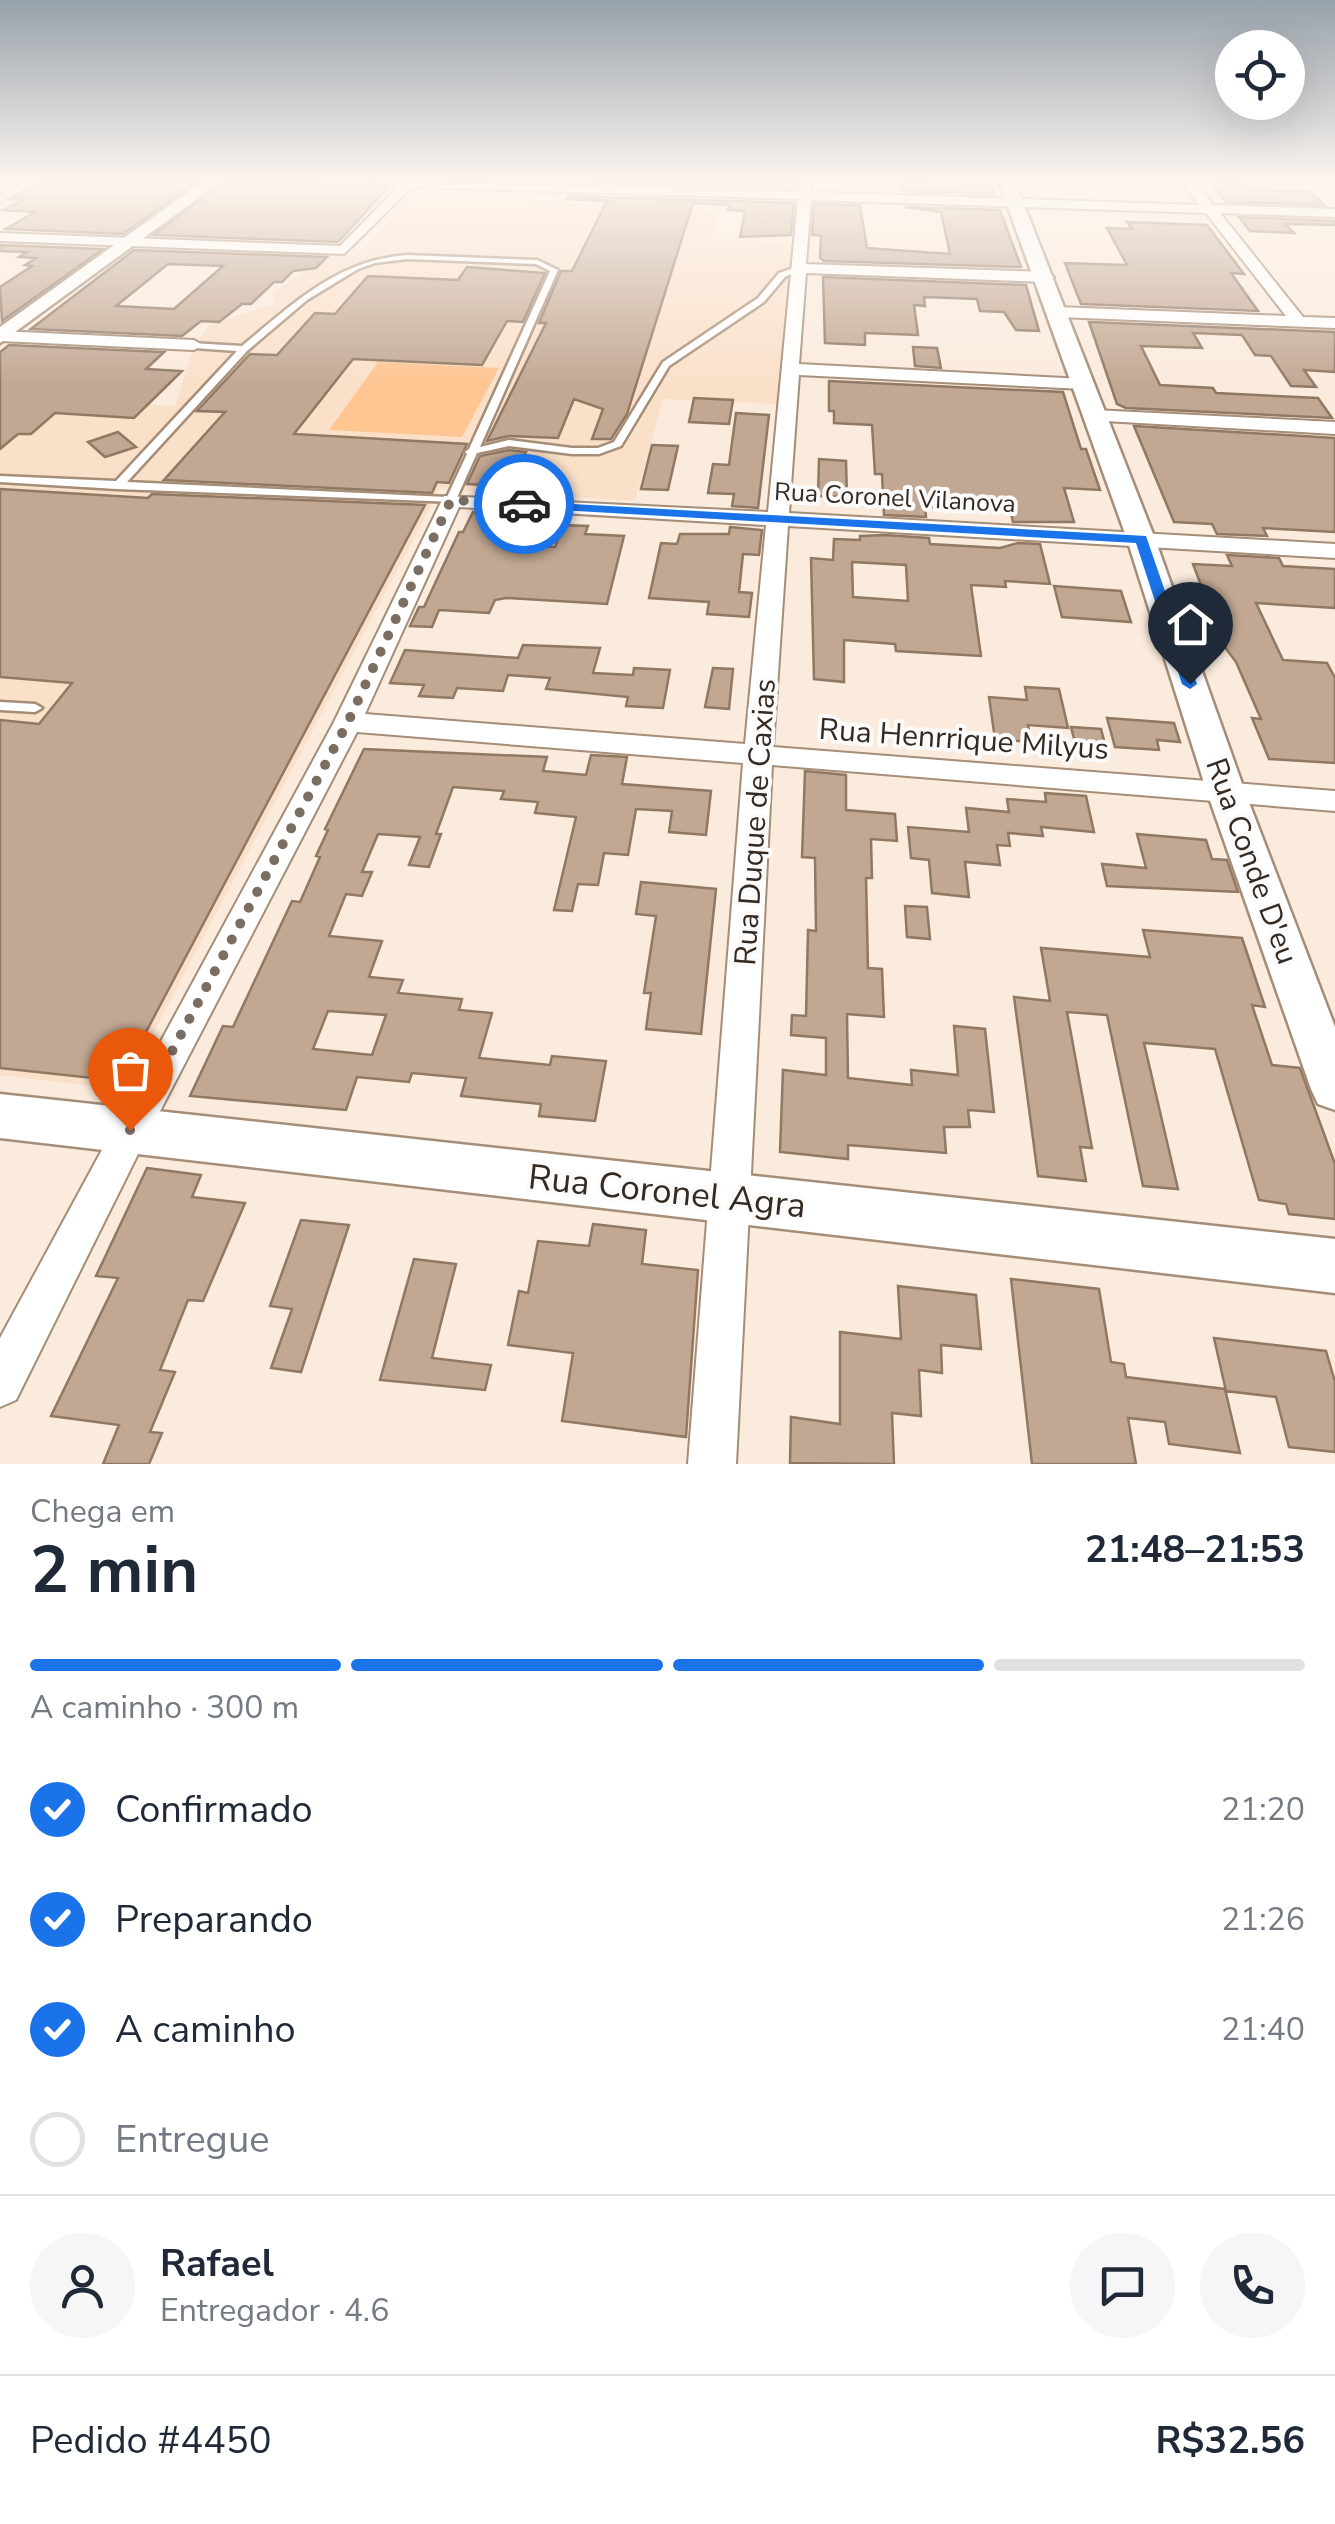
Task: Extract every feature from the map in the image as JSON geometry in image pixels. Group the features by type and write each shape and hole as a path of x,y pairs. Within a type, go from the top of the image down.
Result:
{"street":[{"path":"0,336 118,250"},
{"name":"Rua Duque de Caxias","path":"712,1464 758,756 801,250"},
{"name":"Rua Conde D'eu","path":"1035,250 1335,1089"},
{"path":"1242,250 1299,322"},
{"path":"800,268 1046,277"},
{"path":"1058,312 1335,323"},
{"path":"0,336 194,345"},
{"path":"792,369 1083,384"},
{"path":"1094,416 1335,428"},
{"path":"0,1384 130,1130 348,722 451,500"},
{"name":"Rua Coronel Vilanova","path":"451,500 1335,551"},
{"name":"Rua Henrrique Milyus","path":"348,722 1335,800"},
{"name":"Rua Coronel Agra","path":"0,1116 1335,1266"}],"lane":[{"path":"0,479 117,486 451,500 554,270 548,265 374,260 348,271 285,314 244,349 117,486"},
{"path":"470,452 508,443 572,451 599,451 618,444 652,381 666,364 761,300 782,275 800,268"},
{"path":"194,345 244,349"},
{"path":"0,706 35,708"}],"shaded area":[{"path":"362,250 792,250 778,404 663,399 635,501 440,489 123,1090 0,1075 0,422 64,401 175,406 194,345 211,324 274,304 273,292 330,256 356,257"},
{"path":"378,362 499,368 462,437 329,430"}],"building":[{"path":"101,250 2,321 0,287 32,266 25,265 36,258 19,257 27,252 0,251"},
{"path":"134,250 327,257 316,268 293,271 282,282 274,282 251,304 242,304 219,322 201,321 182,336 31,329","holes":["168,264 223,266 174,309 116,306"]},
{"path":"582,250 678,250 627,414 611,439 592,439 603,409 574,399 558,438 509,436 487,441 546,323 539,323 561,271 572,271"},
{"path":"820,250 950,254 949,250 1015,250 1021,267 824,261"},
{"path":"1119,250 1226,250 1244,274 1231,273 1258,311 1081,304 1065,263 1127,265"},
{"path":"467,267 545,273 523,322 507,321 482,365 353,359 294,434 467,444 449,483 437,482 432,493 164,480 225,412 197,411 250,354 277,355 315,313 335,314 368,276 458,280"},
{"path":"823,277 1026,285 1039,331 1016,330 1004,312 980,311 977,299 924,297 925,306 914,305 918,335 865,333 865,345 825,343"},
{"path":"1089,322 1335,332 1335,372 1304,370 1316,387 1291,386 1271,356 1255,355 1242,335 1193,333 1202,348 1141,346 1160,385 1213,388 1216,393 1318,398 1332,418 1126,408 1117,404"},
{"path":"9,345 164,352 146,369 182,371 134,418 55,413 31,434 18,434 0,449 0,352"},
{"path":"913,347 937,348 941,368 915,366"},
{"path":"829,381 1063,392 1081,449 1086,449 1100,490 1064,488 1074,522 1013,522 1010,509 967,506 968,509 925,507 926,517 884,515 882,474 875,474 872,425 834,423 834,411 829,411"},
{"path":"694,398 733,400 729,424 689,422"},
{"path":"736,413 769,415 758,508 732,506 734,494 708,493 713,464 729,465"},
{"path":"1134,426 1335,438 1335,532 1263,528 1267,536 1217,534 1212,524 1174,522"},
{"path":"118,432 136,447 105,457 88,442"},
{"path":"652,445 678,446 668,490 641,489"},
{"path":"509,450 526,452 503,495 481,494 486,485 467,484 480,456"},
{"path":"819,459 846,461 847,497 818,496"},
{"path":"0,489 148,498 152,494 425,505 120,1081 0,1068 0,720 39,724 72,683 0,677"},
{"path":"473,512 495,513 487,533 521,535 517,545 555,547 563,525 588,526 585,534 624,536 607,604 506,598 495,600 489,613 439,610 432,627 410,626 419,607 424,607 459,532 463,532"},
{"path":"730,527 762,530 759,555 743,554 739,592 752,593 749,617 707,614 709,602 649,598 661,543 677,544 680,534 729,534"},
{"path":"860,536 929,538 930,544 1000,548 1018,543 1040,544 1050,584 1005,581 1006,587 971,585 981,656 896,651 895,644 844,640 844,682 814,679 811,558 833,560 834,539 860,540","holes":["852,562 906,565 908,601 853,597"]},
{"path":"1227,555 1279,558 1283,566 1335,569 1335,608 1256,603 1283,660 1327,663 1335,678 1335,763 1269,759 1252,718 1261,719 1236,662 1224,646 1193,564 1232,566"},
{"path":"1054,586 1121,591 1131,622 1062,617"},
{"path":"523,645 600,648 593,673 633,675 634,668 670,670 663,708 626,706 628,697 546,689 550,678 508,675 503,691 457,688 453,698 419,696 424,685 390,683 405,650 518,658"},
{"path":"713,668 733,669 729,709 705,707"},
{"path":"1025,687 1059,689 1068,728 1028,725 1031,742 995,739 989,697 1027,700"},
{"path":"1107,718 1174,723 1180,742 1157,740 1159,750 1115,747"},
{"path":"1071,727 1101,729 1107,752 1077,750"},
{"path":"364,749 547,757 543,771 586,775 591,755 627,757 622,784 711,791 706,835 669,832 672,811 636,809 628,855 604,853 598,885 578,884 572,911 554,910 576,817 535,813 538,802 501,799 504,791 453,787 429,867 409,865 420,837 378,834 362,872 372,872 362,896 346,894 329,936 382,941 369,977 403,980 398,993 462,999 459,1010 492,1013 479,1058 550,1065 552,1056 606,1061 595,1121 539,1116 541,1104 461,1096 466,1078 412,1073 409,1082 357,1077 346,1110 190,1096 223,1026 233,1027 292,901 300,902 320,857 316,856 328,830 325,829","holes":["328,1011 386,1015 372,1055 313,1049"]},
{"path":"805,771 846,775 846,810 895,814 897,841 871,839 872,878 866,878 868,968 882,969 884,1017 847,1014 848,1078 912,1085 911,1070 958,1075 954,1026 985,1029 994,1112 968,1110 970,1127 944,1127 946,1153 848,1145 848,1159 780,1152 783,1070 826,1075 826,1038 791,1035 792,1015 806,1016 808,930 816,931 815,858 802,857"},
{"path":"1045,793 1086,796 1094,832 1041,827 1043,836 1008,833 1010,846 997,845 1000,865 965,862 969,897 932,893 929,860 911,858 908,827 969,832 966,808 1009,812 1007,799 1046,802"},
{"path":"1137,834 1206,840 1212,859 1227,860 1238,892 1107,886 1102,864 1146,868"},
{"path":"641,882 716,889 701,1034 646,1029 651,993 644,993 656,916 636,914"},
{"path":"905,906 927,907 930,939 907,937"},
{"path":"1143,930 1242,938 1265,1007 1252,1005 1272,1065 1300,1068 1335,1164 1335,1219 1289,1214 1286,1204 1259,1200 1215,1049 1144,1043 1178,1189 1143,1186 1107,1015 1067,1012 1092,1148 1080,1147 1086,1181 1038,1176 1014,997 1050,1001 1041,948 1150,957"},
{"path":"147,1168 201,1175 192,1197 245,1203 203,1301 188,1300 160,1370 175,1372 150,1432 162,1433 149,1464 103,1464 119,1425 51,1416 118,1278 96,1276"},
{"path":"301,1220 349,1225 301,1372 271,1368 292,1309 270,1306"},
{"path":"593,1224 646,1230 642,1264 698,1270 686,1437 562,1421 573,1353 508,1345 519,1291 528,1293 538,1241 589,1246"},
{"path":"414,1259 456,1264 432,1358 491,1365 485,1390 380,1380"},
{"path":"1011,1279 1099,1289 1111,1362 1124,1364 1126,1377 1225,1389 1240,1453 1169,1444 1165,1422 1128,1418 1136,1464 1032,1464"},
{"path":"898,1286 976,1295 981,1349 941,1345 942,1373 919,1370 921,1416 892,1413 894,1464 790,1463 791,1417 840,1424 840,1332 901,1339"},
{"path":"1214,1338 1326,1351 1335,1382 1335,1452 1289,1447 1276,1397 1226,1391"}],"way so far":[{"path":"130,1130 348,722 451,500 524,504"}],"route":[{"path":"524,504 1141,539 1190,684"}]}
